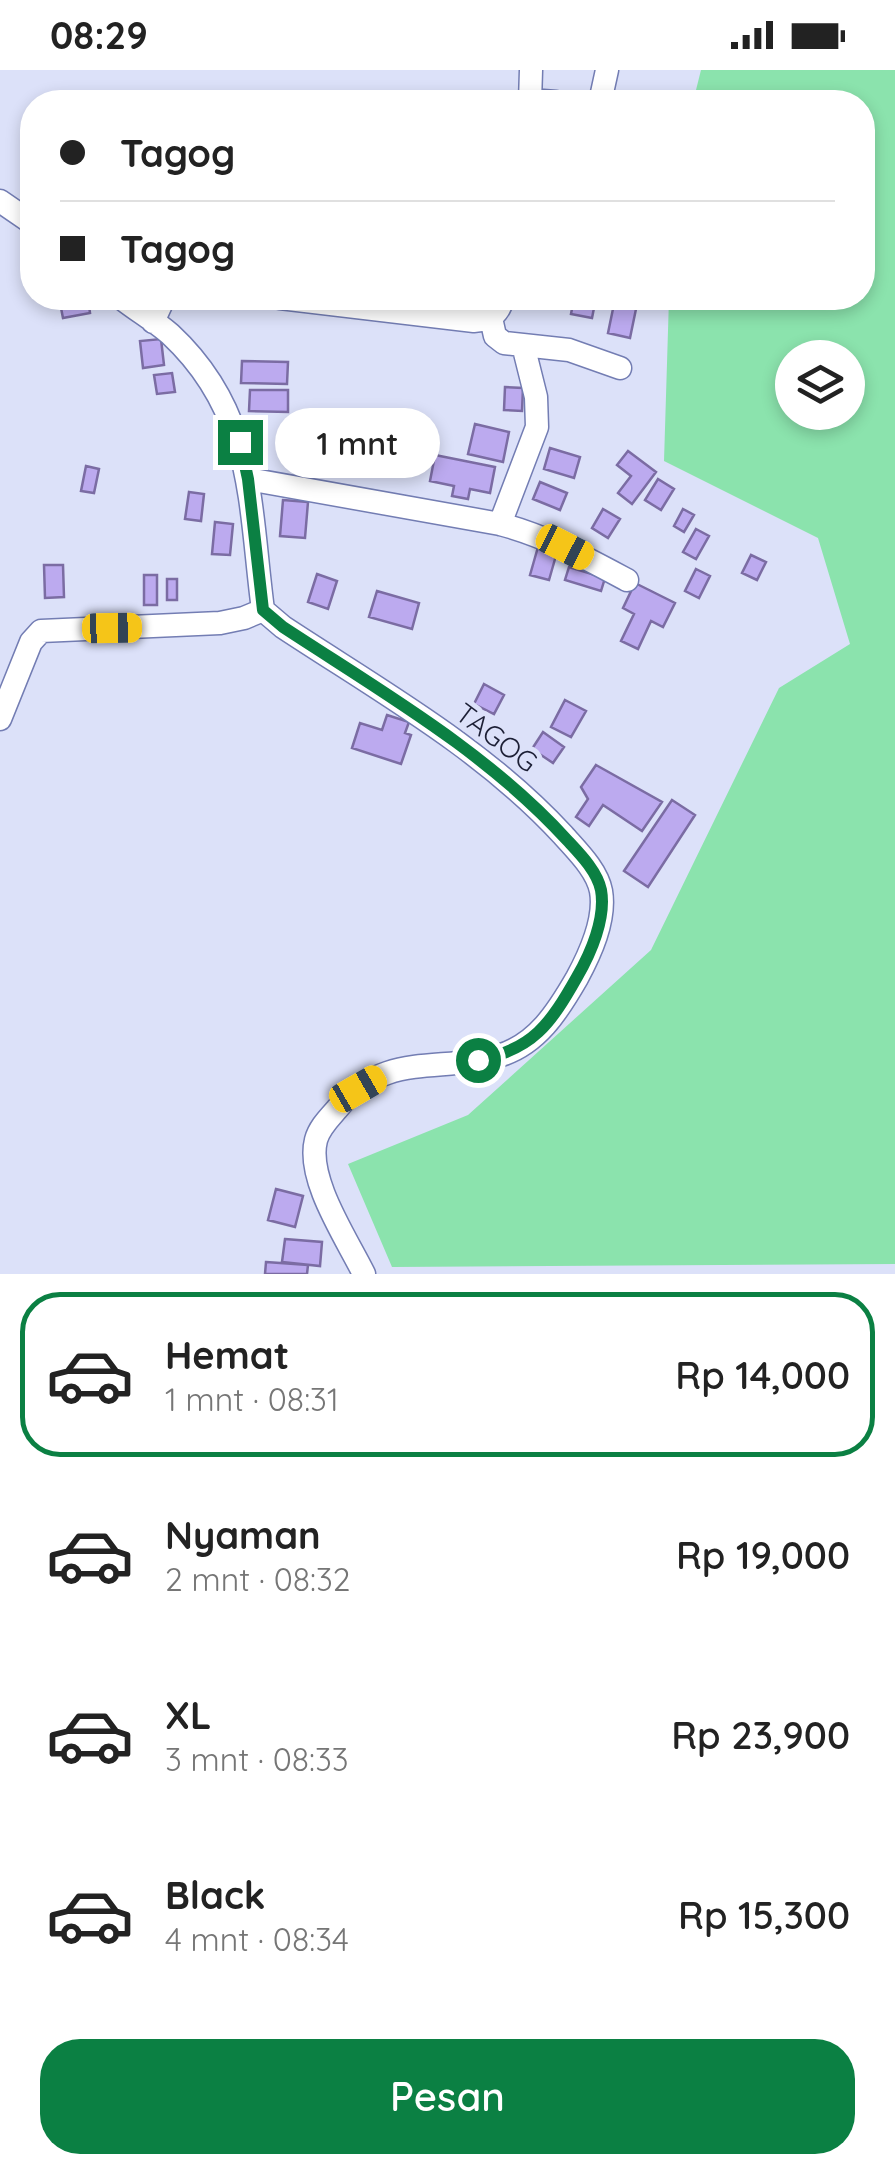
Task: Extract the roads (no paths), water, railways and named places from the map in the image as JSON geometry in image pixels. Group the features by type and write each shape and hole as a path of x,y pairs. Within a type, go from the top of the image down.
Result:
{"street":[{"path":"0,719 31,642 41,632 220,624 263,610 240,442 206,374 170,334 136,310"},
{"path":"153,322 158,310"},
{"path":"381,310 474,321 491,318 498,310"},
{"path":"491,318 498,341 569,350 620,368"},
{"path":"500,524 537,428 536,396 524,345"},
{"path":"248,479 500,524 565,547 627,580"},
{"name":"TAGOG","path":"263,610 458,742 534,804 582,856 600,889 600,922 582,968 554,1018 526,1043 498,1056 394,1070 358,1089 340,1104 320,1130 315,1149 321,1188 364,1274"}]}
